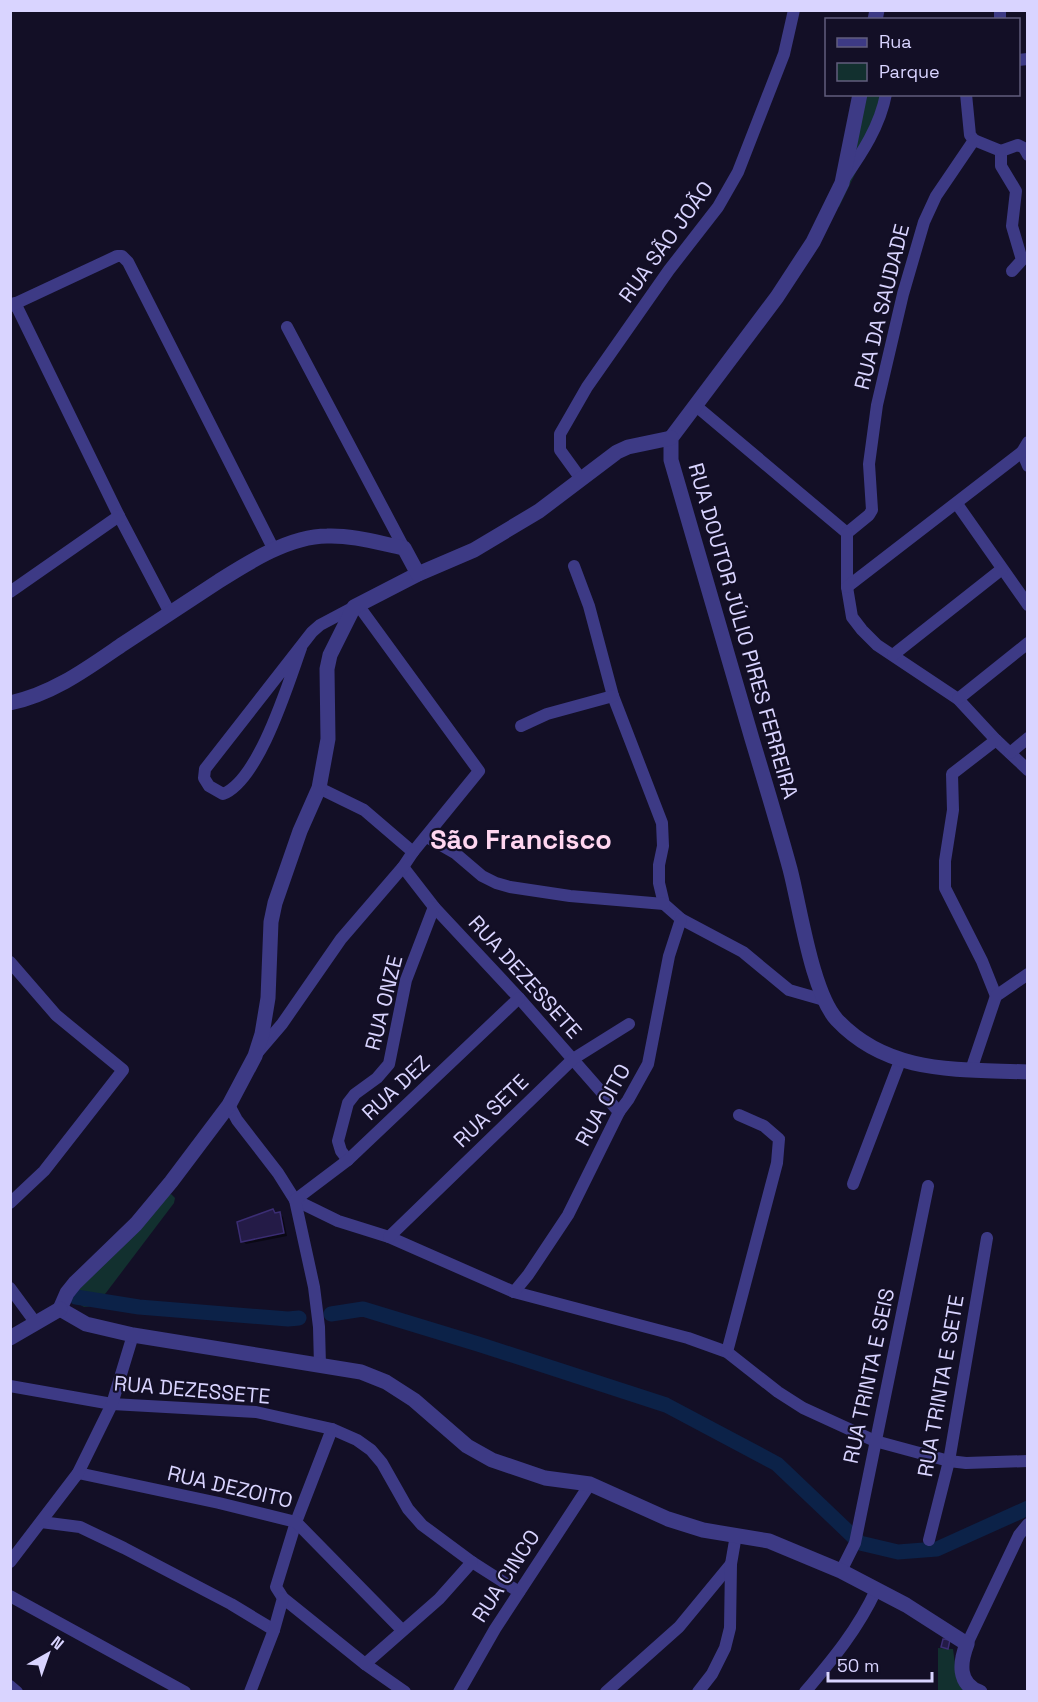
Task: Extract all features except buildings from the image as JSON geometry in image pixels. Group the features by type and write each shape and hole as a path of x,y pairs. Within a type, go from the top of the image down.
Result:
{"street":[{"name":"RUA SÃO JOÃO","path":"581,479 560,450 560,434 587,387 729,189 738,172 783,54 794,10"},
{"name":"RUA DOUTOR JÚLIO PIRES FERREIRA","path":"860,96 842,183 830,210 797,269 671,438 671,460 790,869 812,963 824,1000 836,1018 854,1035 877,1051 900,1061 971,1070 1028,1072"},
{"path":"842,183 873,134 885,96"},
{"path":"966,96 970,135 974,140 1001,152 1018,145 1024,148 1028,155"},
{"name":"RUA DA SAUDADE","path":"847,533 872,510 869,464 877,405 903,294 924,222 936,196 974,140"},
{"path":"1001,152 1001,166 1016,191 1012,226 1025,257 1012,272"},
{"path":"170,613 13,305 117,256 122,256 128,262 274,550"},
{"path":"287,327 418,573"},
{"path":"696,406 847,533 848,587 852,617 857,624 877,645 958,699 1028,770"},
{"path":"301,648 276,720 246,773 229,792 223,794 216,791 204,778 205,769 312,632 320,625 418,573 474,550 539,511 617,452 628,447 671,438"},
{"path":"848,587 957,504 1025,447"},
{"path":"1025,447 1028,466"},
{"path":"957,504 1028,605"},
{"path":"10,592 119,516"},
{"path":"10,703 25,700 72,678 243,566 274,550 325,536 404,548"},
{"path":"574,566 589,606 613,696 662,823 663,846 659,865 659,883 664,904 681,919 743,952 793,992 824,1000"},
{"path":"893,655 1002,569"},
{"path":"255,1056 282,1024 341,939 403,867 479,771 356,606"},
{"path":"10,1338 60,1309 67,1293 95,1262 143,1216 229,1105 255,1056 262,1034 268,998 271,922 275,903 300,831 319,788 328,739 327,669 330,655 356,606"},
{"path":"958,699 1028,643"},
{"path":"520,726 547,714 613,696"},
{"path":"1010,753 1028,738"},
{"path":"996,740 952,774 953,810 945,870 945,888 948,896 982,961 996,996"},
{"path":"319,788 364,810 413,852"},
{"path":"427,837 455,853 482,876 503,885 570,896 664,904"},
{"name":"RUA DEZESSETE","path":"403,867 434,907 519,998 619,1112"},
{"name":"RUA ONZE","path":"348,1160 338,1145 348,1103 355,1094 377,1078 389,1064 406,980 434,907"},
{"name":"RUA OITO","path":"514,1292 568,1215 619,1112 648,1064 669,956 681,919"},
{"path":"10,962 56,1015 123,1070 44,1171 10,1203"},
{"path":"971,1070 996,996 1028,974"},
{"name":"RUA DEZ","path":"295,1200 348,1160 519,998"},
{"name":"RUA SETE","path":"389,1237 573,1059 629,1024"},
{"path":"853,1184 900,1061"},
{"path":"229,1105 295,1200 314,1287 320,1327 320,1366"},
{"path":"727,1352 780,1145 779,1139 764,1126 740,1115"},
{"name":"RUA TRINTA E SEIS","path":"841,1572 856,1538 928,1186"},
{"path":"295,1200 338,1221 389,1237 514,1292 688,1338 727,1352 778,1392 803,1408 875,1441 949,1461 966,1463 1028,1461"},
{"name":"RUA TRINTA E SETE","path":"929,1540 949,1461 987,1238"},
{"path":"10,1288 35,1322"},
{"path":"60,1309 86,1324 133,1335 361,1372 386,1382 435,1417 467,1446 492,1460 545,1478 590,1484 668,1519 703,1530 769,1541 841,1572 906,1605 967,1644"},
{"path":"10,1562 78,1473 112,1404 133,1335"},
{"name":"RUA DEZESSETE","path":"10,1386 112,1404 256,1412 332,1429 357,1440 371,1450 382,1463 414,1517 472,1562 519,1592"},
{"path":"250,1692 274,1630 279,1592 296,1522 332,1429"},
{"name":"RUA DEZOITO","path":"78,1473 296,1522 402,1630"},
{"name":"RUA CINCO","path":"459,1692 495,1629 590,1484"},
{"path":"41,1522 80,1527 231,1604 274,1630"},
{"path":"980,1692 974,1690 960,1671 961,1660 1019,1535 1028,1524"},
{"path":"700,1691 712,1674 725,1648 730,1628 731,1564 736,1535"},
{"path":"365,1664 438,1599 472,1562"},
{"path":"606,1692 679,1627 731,1564"},
{"path":"805,1692 850,1638 876,1590"},
{"path":"279,1592 365,1664 405,1692"},
{"path":"10,1596 184,1692"},
{"path":"10,1686 17,1692"}],"green space":[{"path":"864,96 889,96 888,106 839,207 833,201"},
{"path":"171,1194 175,1198 174,1203 96,1306 84,1307 77,1303 74,1294 166,1196"},
{"path":"938,1648 953,1649 955,1664 974,1691 938,1692"}],"waterway":[{"path":"76,1297 139,1307 299,1318"},
{"path":"331,1314 363,1309 666,1405 777,1464 860,1543 898,1552 937,1549 1028,1508"}],"district":[{"name":"São Francisco","path":"521,840"}]}
